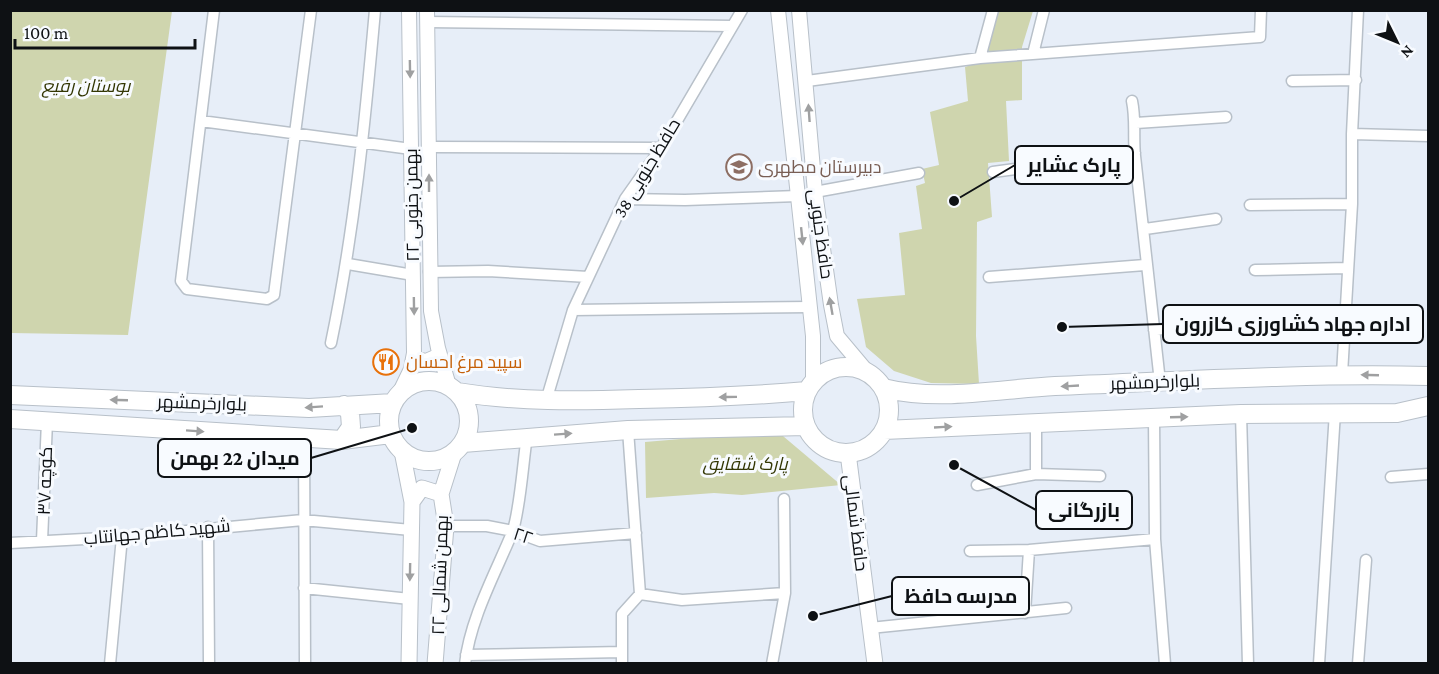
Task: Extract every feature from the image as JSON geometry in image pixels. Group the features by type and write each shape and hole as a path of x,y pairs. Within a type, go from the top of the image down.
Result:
{"main road":[{"path":"806,426 628,430 496,438 458,448 430,462 420,461 402,451 391,434 390,412 395,400 409,386 424,381 491,398 546,401 755,396 810,387 829,371 839,368 859,369 869,374 883,388 889,409 884,430 868,447 848,453 822,446 806,426 803,408 810,387"},
{"name":"بلوارخرمشهر","path":"883,388 906,394 963,394 1035,387 1342,374 1428,376"},
{"path":"453,389 468,410 470,420 458,448"},
{"path":"906,394 899,414 901,421 910,429"},
{"name":"بلوارخرمشهر","path":"10,395 309,408 395,400"},
{"path":"755,396 764,404 766,413 755,427"},
{"path":"491,398 483,408 479,420 482,430 496,438"},
{"path":"342,440 351,427 350,413 344,405"},
{"name":"بلوارخرمشهر","path":"884,430 1241,414 1397,413 1428,406"},
{"name":"بلوارخرمشهر","path":"10,419 342,440 391,434"},
{"name":"۲۲ بهمن شمالی","path":"435,663 446,526 441,494 458,448"},
{"name":"۲۲ بهمن شمالی","path":"402,451 412,502 409,663"},
{"name":"حافظ شمالی","path":"848,453 875,663"},
{"path":"412,502 422,488 441,494"}],"street":[{"path":"214,10 181,281 187,289 267,299 274,295 311,10"},
{"path":"331,343 348,264 364,141 375,10"},
{"name":"۲۲ بهمن جنوبی","path":"395,400 413,358 409,10"},
{"name":"حافظ جنوبی 38","path":"546,401 573,310 625,199 661,148 742,10"},
{"name":"حافظ جنوبی","path":"778,10 813,336 810,387"},
{"name":"حافظ جنوبی","path":"799,10 807,81 814,192 837,336"},
{"path":"980,58 993,10"},
{"path":"1033,54 1044,10"},
{"path":"807,81 980,58 1260,37 1261,10"},
{"path":"1342,374 1352,204 1352,134 1358,10"},
{"path":"427,16 732,26"},
{"name":"۲۲ بهمن جنوبی","path":"427,16 431,311 440,355 453,389"},
{"path":"1292,81 1356,81"},
{"path":"1132,101 1136,123 1135,153 1145,229 1145,265 1160,382"},
{"path":"1136,123 1226,117"},
{"path":"201,121 411,149"},
{"path":"1352,134 1428,136"},
{"path":"429,147 661,148"},
{"path":"993,172 1135,153"},
{"path":"814,192 919,173"},
{"path":"625,199 685,200 798,196"},
{"path":"1250,205 1352,204"},
{"path":"1145,229 1216,219"},
{"path":"348,264 413,275"},
{"path":"989,277 1145,265"},
{"path":"1255,270 1347,268"},
{"path":"429,272 488,271 588,277"},
{"path":"573,310 810,307"},
{"path":"1155,330 1203,325"},
{"path":"813,336 820,344 837,336 869,374"},
{"path":"413,358 426,361 440,355"},
{"path":"1319,663 1335,412"},
{"path":"1241,414 1248,663"},
{"path":"1154,418 1155,539 1165,663"},
{"name":"کوچه ۳۷","path":"42,541 47,422"},
{"path":"1036,423 1036,474"},
{"path":"527,436 513,531 502,551 466,659 622,658 622,614 640,594 628,430"},
{"path":"304,438 305,663"},
{"path":"977,485 1036,474 1100,476"},
{"path":"1391,477 1428,474"},
{"path":"772,663 785,593 784,499"},
{"name":"شهید کاظم جهانتاب","path":"10,543 122,537 208,527 303,520 411,530"},
{"name":"۲۲","path":"446,526 487,526 513,531 540,542 636,533"},
{"path":"208,527 208,663"},
{"path":"110,663 122,537"},
{"path":"970,551 1029,550 1155,539"},
{"path":"1025,613 1029,550"},
{"path":"1358,663 1366,560"},
{"path":"303,588 410,599"},
{"path":"640,594 682,600 785,593"},
{"path":"870,628 1066,609"}],"green space":[{"name":"بوستان رفیع","path":"11,10 172,11 128,335 11,333"},
{"path":"998,11 1033,11 1022,47 1022,100 1006,101 1009,161 988,163 992,217 977,222 976,336 979,384 931,383 894,371 866,347 857,299 905,295 899,233 922,229 916,186 925,183 922,169 939,165 930,112 968,101 965,67 983,61"},
{"name":"پارک شقایق","path":"777,431 841,485 742,495 714,493 646,498 645,442"}],"place":[{"name":"دبیرستان مطهری","path":"739,167"},
{"name":"پارک عشایر","path":"954,201"},
{"name":"اداره جهاد کشاورزی کازرون","path":"1062,327"},
{"name":"سپید مرغ احسان","path":"386,362"},
{"name":"میدان 22 بهمن","path":"412,428"},
{"name":"بازرگانی","path":"954,465"},
{"name":"مدرسه حافظ","path":"813,616"}]}
